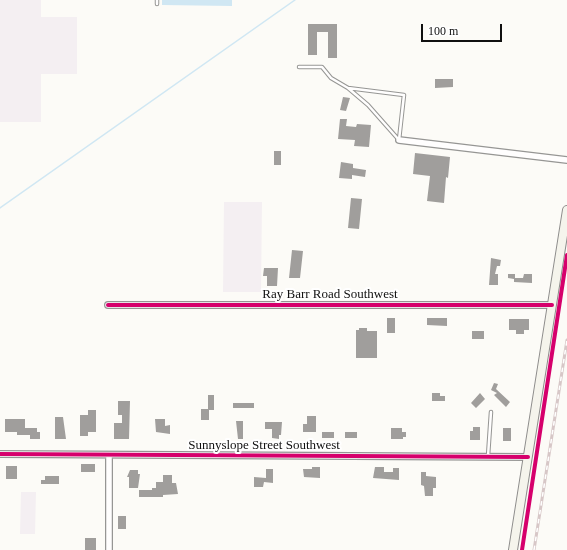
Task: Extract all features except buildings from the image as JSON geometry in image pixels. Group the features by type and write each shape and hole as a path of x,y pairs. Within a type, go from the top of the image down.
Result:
{"street":[{"path":"399,140 567,160"},
{"path":"513,550 567,210"},
{"name":"Ray Barr Road Southwest","path":"108,304 552,306"},
{"name":"Sunnyslope Street Southwest","path":"0,454 528,457"},
{"path":"109,455 109,550"}],"lane":[{"path":"299,67 322,68 331,78 348,88 368,105 399,140"},
{"path":"348,88 404,95 399,140"},
{"path":"488,457 491,412"}],"shaded area":[{"path":"0,0 41,0 41,17 77,17 77,74 41,74 41,122 0,122"},
{"path":"224,202 262,202 261,292 223,292"},
{"path":"21,492 36,492 35,534 20,534"}],"water":[{"path":"162,0 232,0 232,6 162,5"}],"waterway":[{"path":"0,208 295,0"}],"railway":[{"path":"534,550 567,340"}],"cycle path":[{"path":"522,550 567,255"},
{"path":"108,305 552,305"},
{"path":"0,454 528,457"}]}
